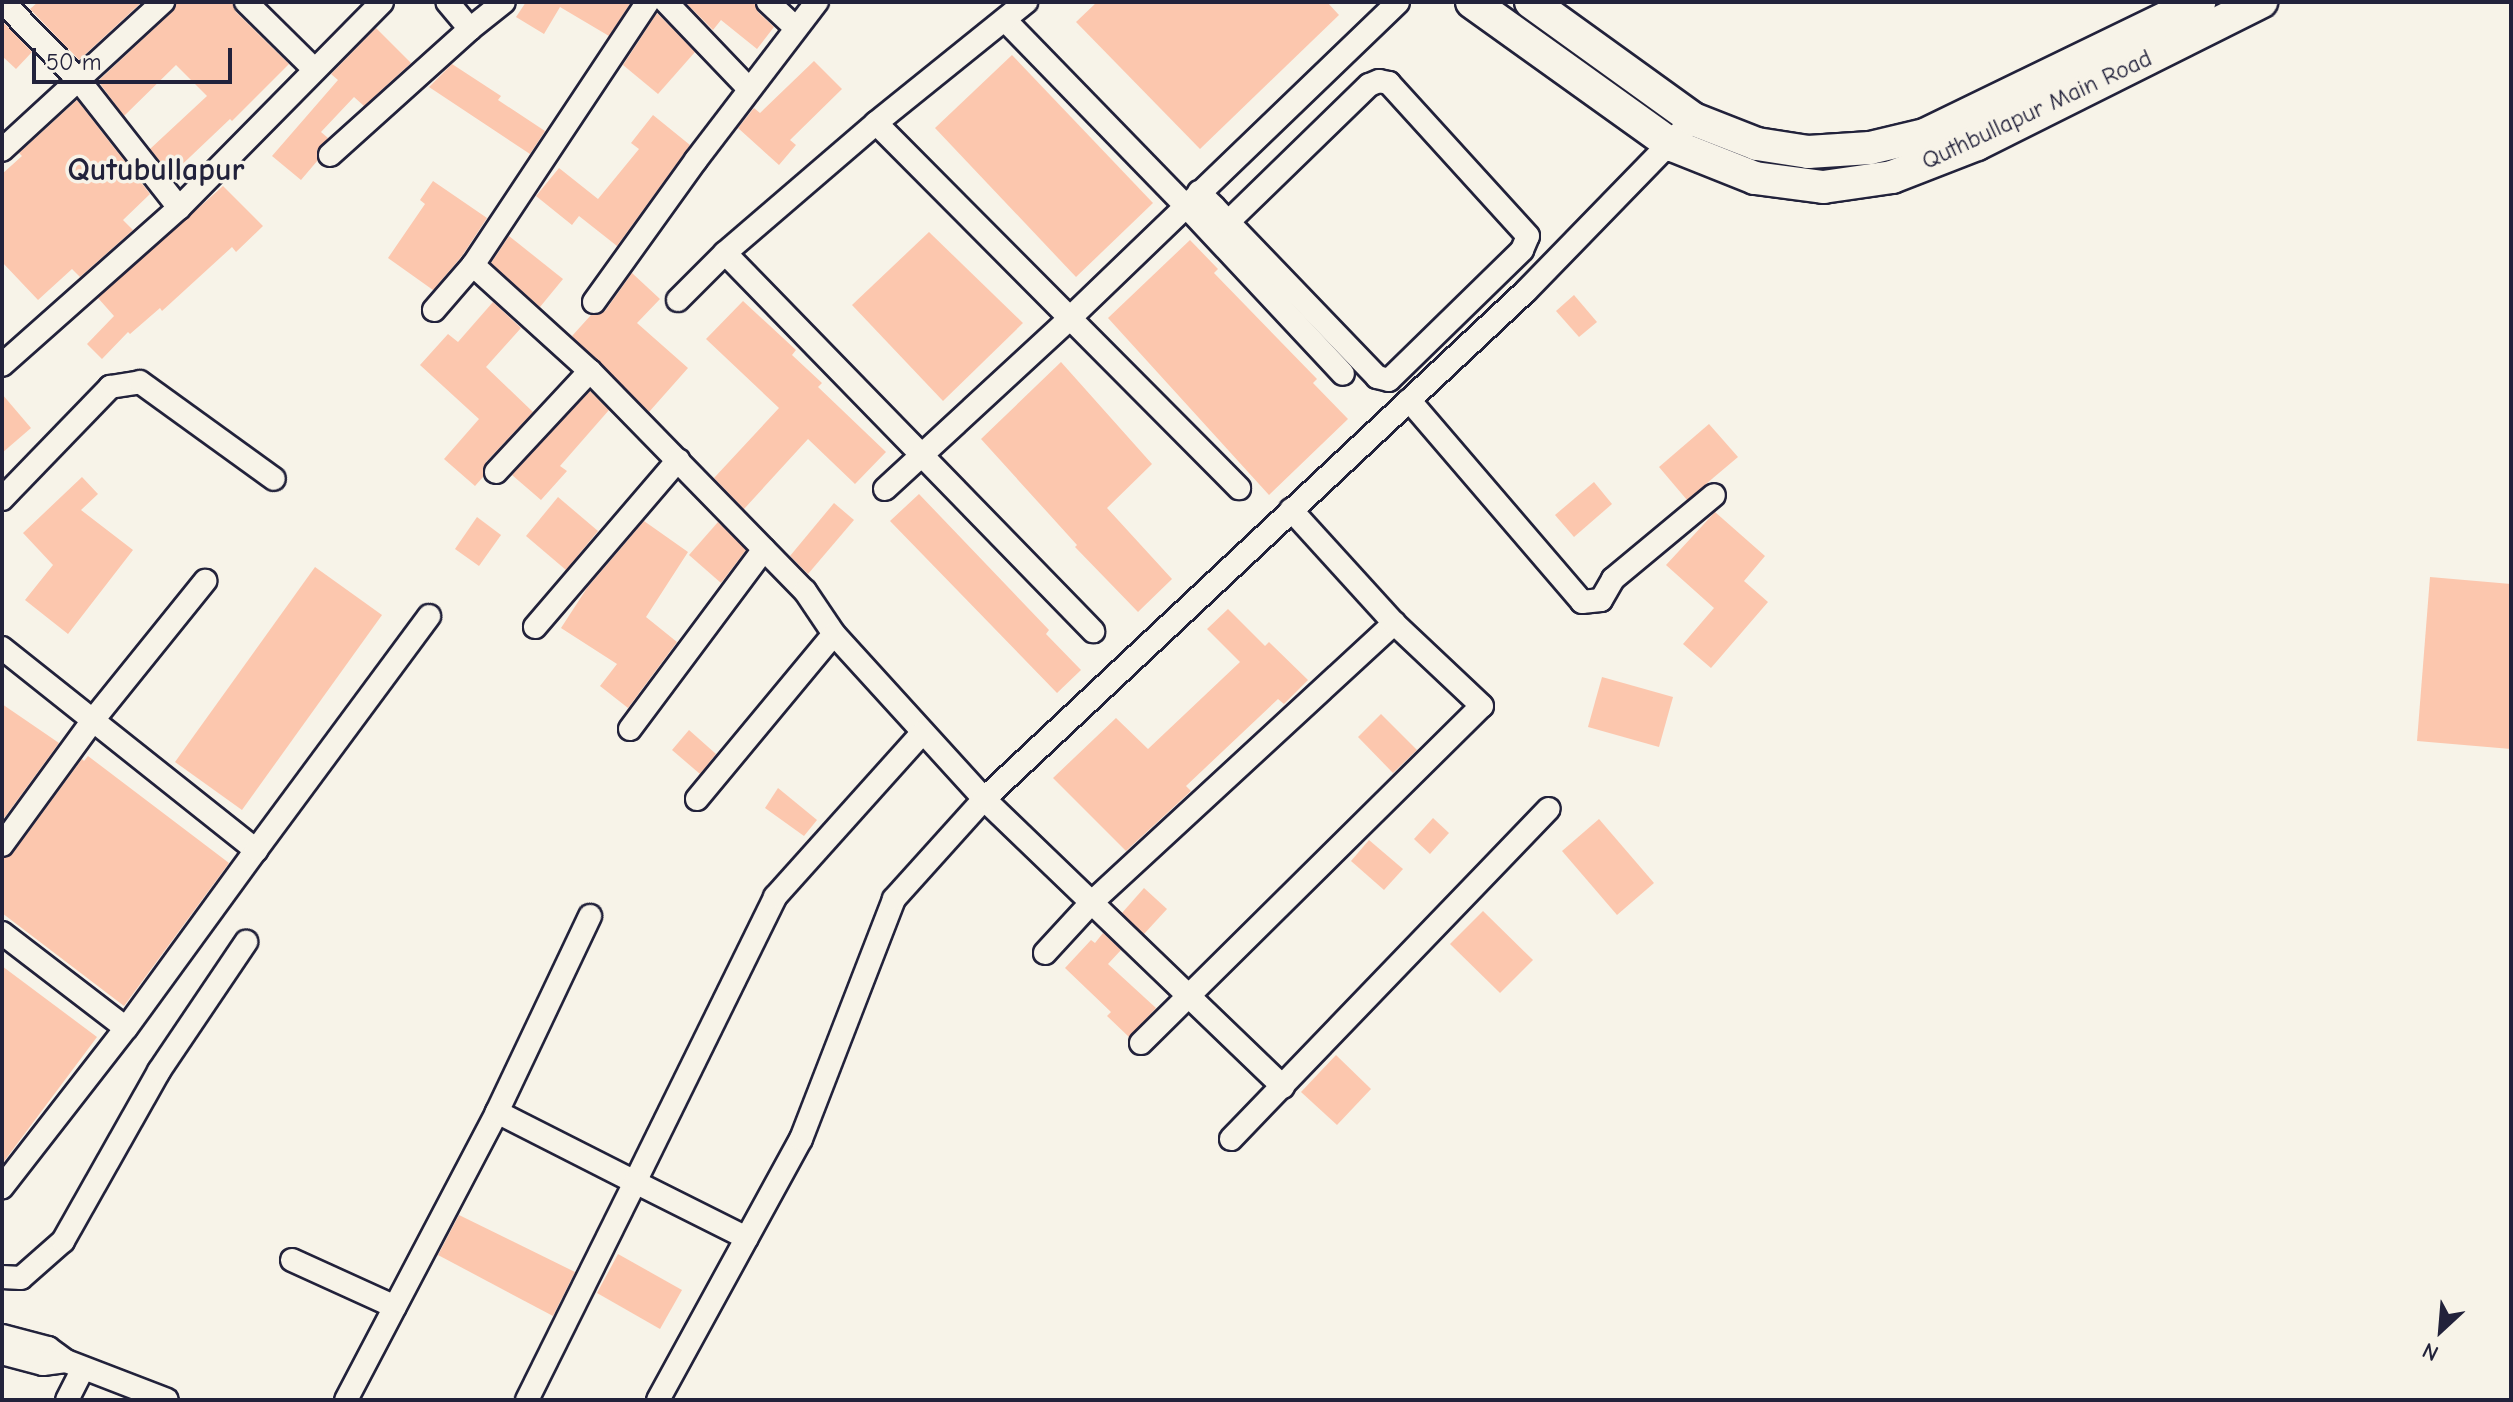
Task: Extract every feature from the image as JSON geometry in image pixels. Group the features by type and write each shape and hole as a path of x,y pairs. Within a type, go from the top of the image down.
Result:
{"main road":[{"name":"Quthbullapur Main Road","path":"1472,2 1672,145 1755,178 1823,187 1892,177 1977,144 2261,2"},
{"name":"Quthbullapur Main Road","path":"1531,2 1693,119 1757,144 1808,152 1870,148 1925,135 2199,2"}],"street":[{"path":"3,2 78,79 179,208"},
{"path":"2,150 163,2"},
{"path":"246,2 313,68"},
{"path":"2,365 179,208 313,68 382,2"},
{"path":"447,2 470,29"},
{"path":"330,155 504,2"},
{"path":"434,310 473,265 648,2"},
{"path":"666,2 749,89"},
{"path":"768,2 795,27"},
{"path":"594,302 795,27 817,2"},
{"path":"678,300 725,253 876,123 1026,2"},
{"path":"885,489 1070,318 1398,2"},
{"path":"1005,20 1192,198 1343,374"},
{"path":"1192,198 1228,222 1377,377 1389,380 1522,250 1528,236 1389,83 1379,81 1369,85 1228,222"},
{"path":"658,1400 801,1139 894,899 984,799 1526,291 1672,145 1693,119"},
{"path":"876,123 1239,488"},
{"path":"725,253 1093,631"},
{"path":"473,265 590,371 805,591 834,634 984,799 1283,1087"},
{"path":"496,472 590,371"},
{"path":"2,499 110,387 140,382 274,479"},
{"path":"1409,400 1582,602 1601,600 1613,579 1714,495"},
{"path":"535,627 678,460"},
{"path":"1141,1043 1482,706 1394,623 1291,510"},
{"path":"630,729 764,549"},
{"path":"2,845 93,720 205,581"},
{"path":"2,1187 126,1028 429,616"},
{"path":"1045,953 1091,903 1394,623"},
{"path":"697,799 834,634"},
{"path":"2,648 256,850"},
{"path":"527,1400 775,897 922,733"},
{"path":"1231,1139 1549,809"},
{"path":"346,1400 497,1112 590,916"},
{"path":"2,933 126,1028"},
{"path":"2,1277 21,1278 63,1241 159,1071 246,942"},
{"path":"497,1112 747,1238"},
{"path":"292,1260 395,1307"},
{"path":"2,1336 48,1348 74,1365 167,1400"},
{"path":"2,1353 43,1364 74,1365"},
{"path":"67,1400 74,1365"}],"building":[{"path":"38,2 142,2 79,60 30,9"},
{"path":"177,2 232,2 236,12 289,64 232,121 230,119 171,175 150,149 207,96 176,65 124,116 98,81 172,12"},
{"path":"526,2 631,2 609,36 560,7 544,34 516,17"},
{"path":"685,2 754,2 758,12 774,27 757,49 721,20 713,30"},
{"path":"1097,2 1327,2 1339,15 1200,149 1076,22"},
{"path":"657,13 695,52 658,94 623,65"},
{"path":"2,21 32,52 16,69 2,56"},
{"path":"376,28 411,63 364,106 354,97 321,132 328,138 317,150 318,160 301,180 272,156 338,80 331,74"},
{"path":"1012,55 1153,203 1076,277 935,128"},
{"path":"814,61 842,89 790,140 796,145 779,165 738,128 754,108 760,113"},
{"path":"452,64 501,96 498,100 545,131 530,154 429,87"},
{"path":"77,100 150,194 123,220 133,230 80,277 72,269 38,300 2,262 2,174 22,156 19,153"},
{"path":"653,115 690,145 617,246 579,216 572,225 536,196 559,168 598,199 639,149 631,143"},
{"path":"433,181 487,218 462,256 433,290 388,258 425,204 420,200"},
{"path":"223,186 263,226 236,252 232,247 162,311 160,308 130,334 128,332 102,359 87,344 114,316 98,298"},
{"path":"929,232 1023,323 943,401 852,305"},
{"path":"509,236 563,279 540,307 491,263"},
{"path":"1190,240 1218,269 1214,273 1317,379 1313,383 1348,419 1269,495 1108,318"},
{"path":"632,273 660,299 637,323 688,368 649,412 572,336 591,315 605,311"},
{"path":"1574,295 1597,322 1579,337 1556,311"},
{"path":"743,301 796,350 792,355 822,383 818,387 886,452 855,484 808,439 744,509 714,478 779,408 706,339"},
{"path":"493,302 521,328 486,367 533,412 486,462 483,477 475,486 444,459 479,419 420,365 448,334 458,342"},
{"path":"1061,362 1152,464 1107,508 1172,579 1138,612 1075,547 1077,545 981,439"},
{"path":"590,391 609,410 560,466 567,471 541,500 512,475"},
{"path":"2,394 31,428 2,453"},
{"path":"1709,424 1738,457 1687,500 1659,467"},
{"path":"82,477 98,494 81,510 133,550 68,634 25,600 53,565 23,533"},
{"path":"1594,482 1612,504 1574,537 1555,515"},
{"path":"919,494 1049,630 1046,634 1081,670 1057,693 890,521"},
{"path":"558,497 598,531 566,570 526,536"},
{"path":"834,503 854,520 808,574 790,556"},
{"path":"1715,512 1765,556 1744,581 1768,602 1711,668 1683,644 1714,608 1666,565"},
{"path":"477,517 501,535 479,566 455,549"},
{"path":"644,521 688,552 646,617 677,642 628,708 600,686 617,664 561,628 587,588"},
{"path":"718,522 746,550 721,583 689,555"},
{"path":"315,567 382,615 242,810 175,762"},
{"path":"2430,577 2511,584 2511,749 2417,741"},
{"path":"1228,609 1265,646 1269,642 1308,680 1284,704 1278,699 1186,786 1191,791 1126,851 1053,778 1116,718 1148,749 1240,662 1207,629"},
{"path":"1602,677 1673,697 1659,747 1588,727"},
{"path":"2,704 59,743 2,821"},
{"path":"1381,714 1417,750 1393,773 1358,737"},
{"path":"689,730 716,754 700,774 672,750"},
{"path":"88,756 229,863 124,1006 2,913 2,859 13,853 82,759 84,761"},
{"path":"778,788 817,820 804,836 765,808"},
{"path":"1433,818 1449,833 1430,854 1414,839"},
{"path":"1599,819 1654,883 1617,915 1562,851"},
{"path":"1369,840 1403,869 1384,890 1351,861"},
{"path":"1144,888 1167,909 1144,934 1122,913"},
{"path":"1483,911 1533,960 1500,993 1450,944"},
{"path":"1103,933 1121,950 1108,964 1156,1008 1129,1037 1107,1016 1111,1012 1065,968 1091,940 1095,943"},
{"path":"2,966 97,1037 2,1164"},
{"path":"1336,1055 1371,1089 1337,1125 1301,1092"},
{"path":"459,1215 575,1272 553,1316 438,1255"},
{"path":"618,1254 682,1290 660,1329 597,1293"}],"district":[{"name":"Qutubullapur","path":"156,170"}]}
